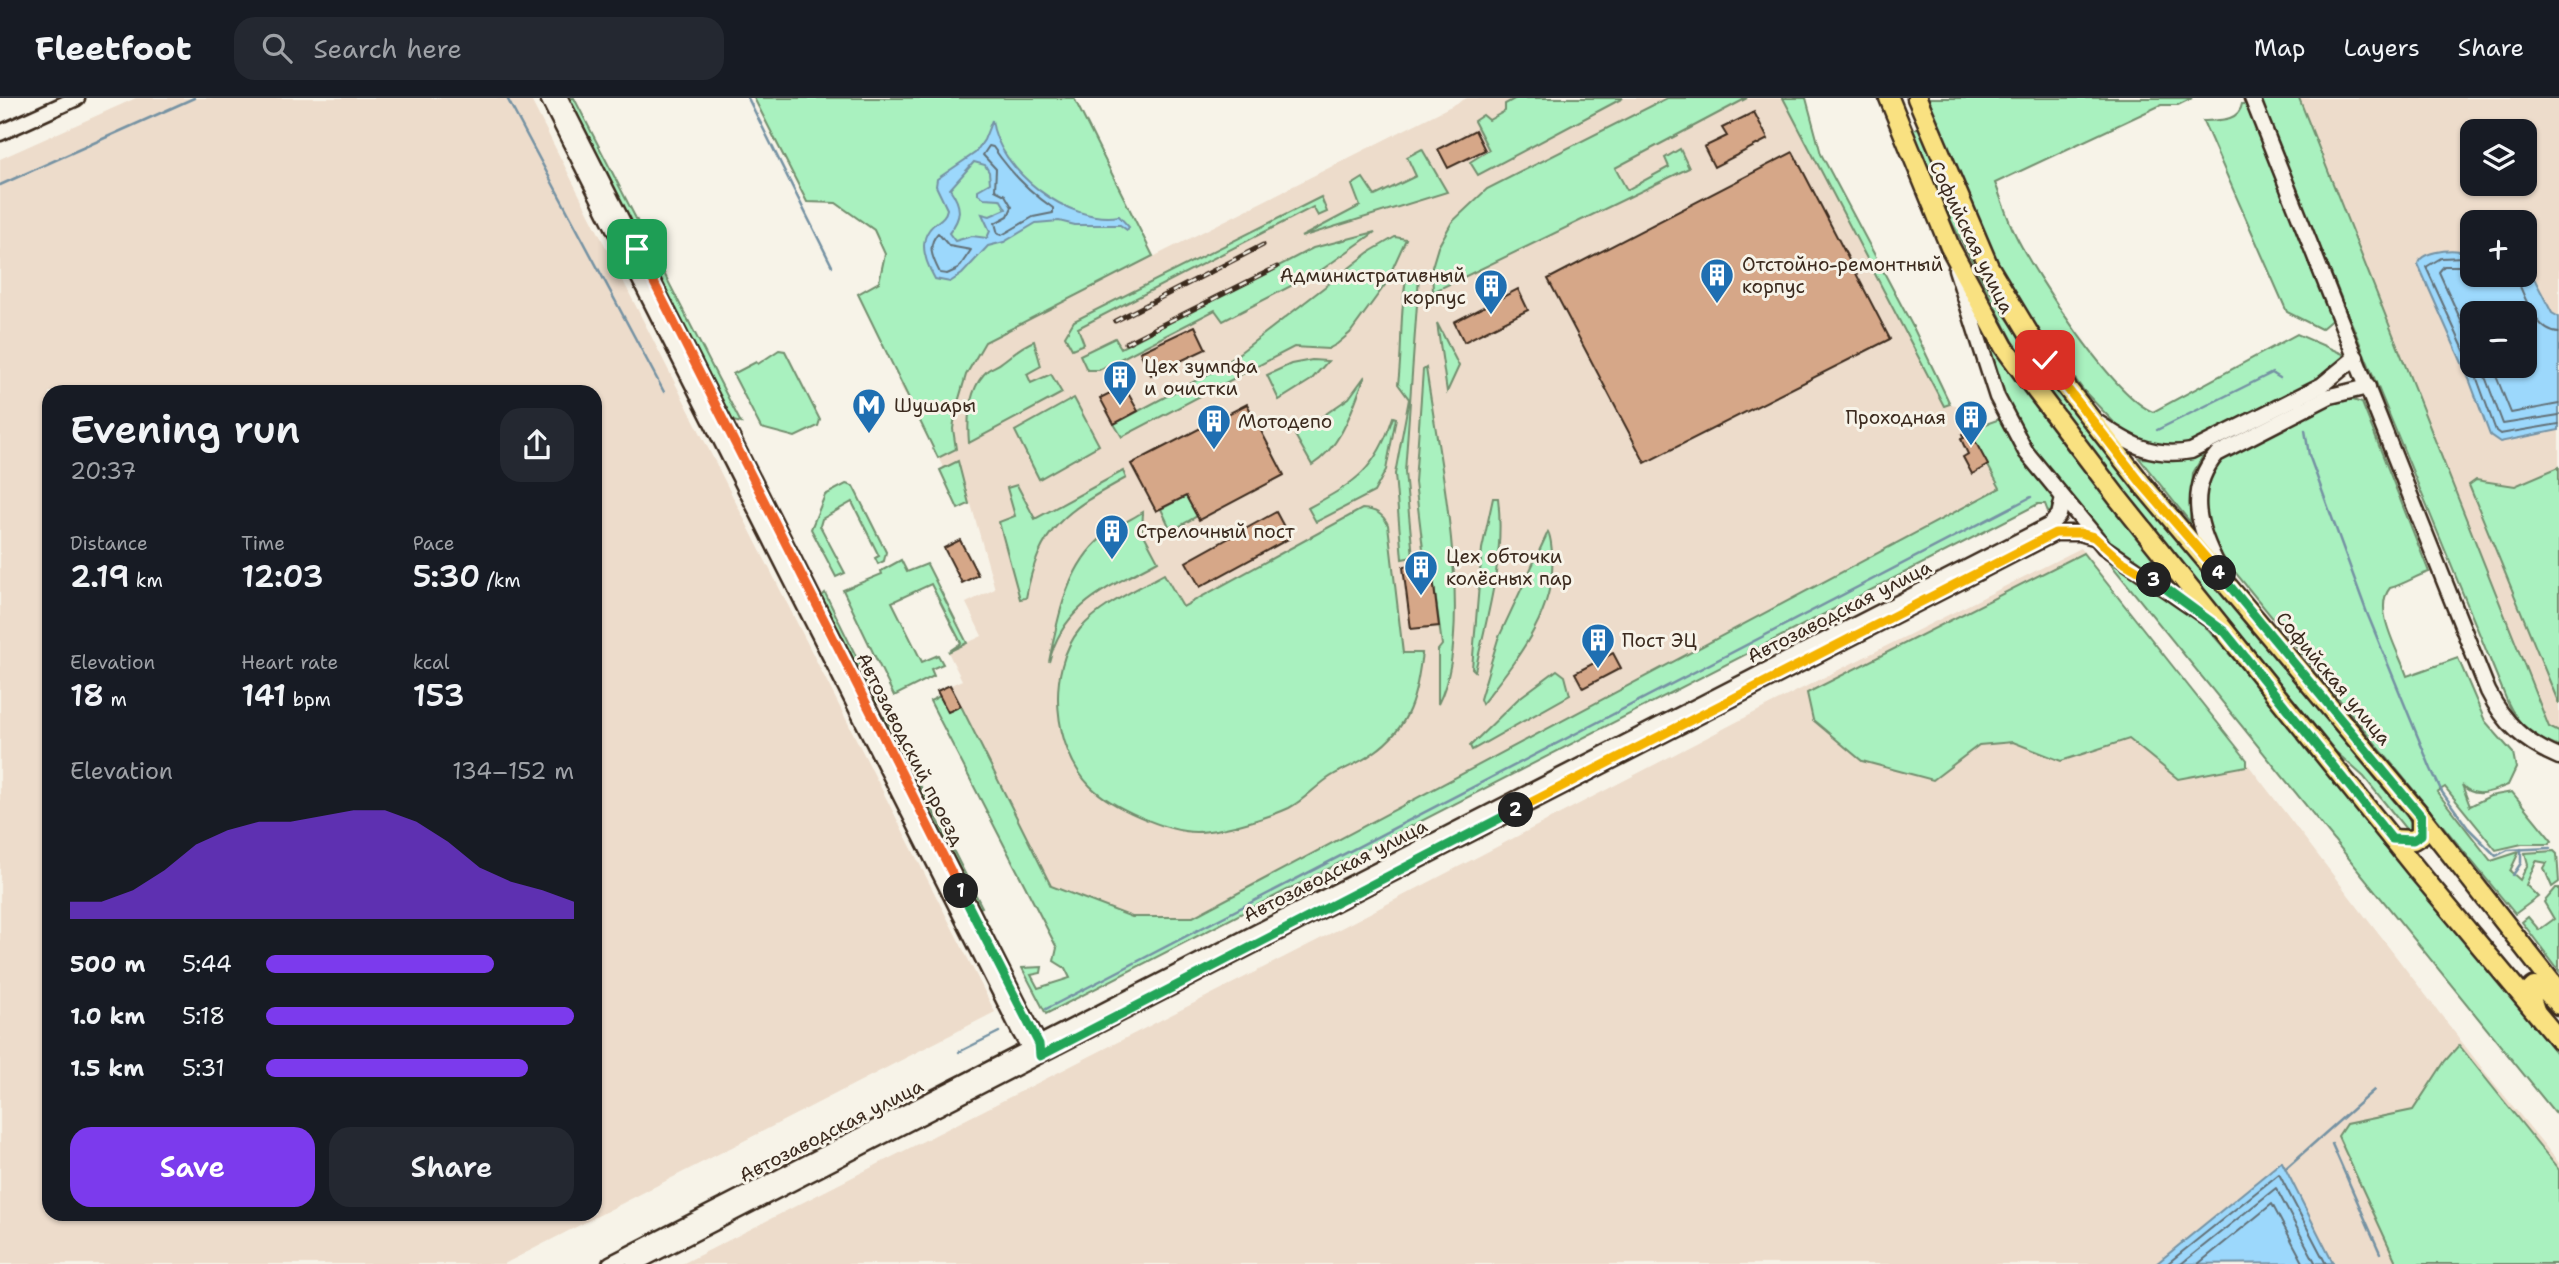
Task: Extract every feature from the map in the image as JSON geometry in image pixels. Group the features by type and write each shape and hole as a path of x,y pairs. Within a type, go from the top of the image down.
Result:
{"main road":[{"name":"Софийская улица","path":"1889,98 1900,132 1950,247 2004,347 2225,632 2559,1040"},
{"name":"Софийская улица","path":"1917,98 1962,210 2008,303 2045,360 2088,416 2421,816 2559,992"},
{"path":"1900,132 1908,122 1925,123"},
{"path":"2392,839 2413,840 2421,835 2421,816"},
{"path":"2536,1011 2529,992 2535,987 2543,988 2559,1005"}],"street":[{"path":"0,123 55,98"},
{"path":"0,133 77,98"},
{"name":"Автозаводский проезд","path":"548,98 1036,1050"},
{"name":"Автозаводский проезд","path":"560,98 1036,1050"},
{"path":"2252,98 2495,705 2508,724 2525,740 2559,757"},
{"path":"1950,247 1999,402 2026,452 2094,537 2121,561 2186,601 2225,632"},
{"path":"2088,416 2144,451 2167,454 2191,451 2322,384 2356,357"},
{"path":"2224,579 2202,536 2196,509 2199,486 2211,460 2217,454 2330,396 2368,387"},
{"name":"Автозаводская улица","path":"634,1264 1036,1050 2050,525 2059,515 2063,498"},
{"name":"Автозаводская улица","path":"610,1264 2055,533 2080,533 2094,537"}],"shaded area":[{"path":"136,98 530,98 995,1012 602,1214 602,385 42,385 42,1221 588,1221 504,1264 0,1264 0,159"},
{"path":"1467,98 1806,98 1821,154 1913,327 1950,404 1956,405 1965,419 2001,488 1193,917 1132,917 1051,886 961,706 948,712 938,691 962,680 948,652 982,636 966,603 995,589 971,504 964,507 900,385"},
{"path":"2299,98 2559,98 2559,732 2549,728"},
{"path":"2081,548 2485,1072 2559,1163 2559,1264 682,1264 1318,940 1773,703"}],"green space":[{"path":"568,98 574,98 741,423 733,421"},
{"path":"754,98 1074,98 1153,256 985,342 966,375 956,409 953,429 956,449 938,458 858,294 879,282 885,254 874,230 836,203 807,202"},
{"path":"1516,98 1623,98 1478,175 1470,162 1489,150 1474,121 1483,115 1489,120 1505,111 1505,104"},
{"path":"1667,98 1747,98 1615,168 1627,190 1669,167 1665,158 1680,149 1689,168 1433,292 1432,267 1438,247 1452,222 1487,189"},
{"path":"1783,98 1806,98 1821,154 1913,327 1950,404 1944,406"},
{"path":"1928,98 2192,98 2178,105 2161,105 1995,183 2009,222 2025,253 2076,332 2117,383 2153,412 2297,334 2343,354 2343,360 2321,379 2186,447 2150,447 2124,433 2084,391 2016,299 1992,255"},
{"path":"2259,98 2299,98 2549,727 2559,732 2559,747 2528,730 2507,701"},
{"path":"2242,104 2247,104 2334,318 2321,329 2287,312 2203,121 2232,117 2237,114"},
{"path":"1919,127 2004,314 2090,432 2417,829 2409,833 2364,777 2336,752 2109,472 2017,349 1944,207 1911,131"},
{"path":"1422,149 1447,192 1301,237 1360,206 1352,185 1363,178 1375,196 1416,176 1407,157"},
{"path":"1321,197 1327,212 1318,216 1313,207 1078,328 1084,344 1072,349 1065,336 1074,321"},
{"path":"1375,232 1320,271 1223,321 1215,310 1099,370 1087,370 1080,355 1115,338 1121,348 1313,248"},
{"path":"1395,237 1406,239 1385,285 1350,333 1337,344 1328,349 1294,347 1122,437 1114,424 1220,368 1371,251"},
{"path":"1407,275 1419,276 1405,472 1413,557 1402,559 1395,474 1409,399 1398,384"},
{"path":"1437,323 1459,366 1447,392"},
{"path":"1990,337 2005,365 2070,453 2173,582 2150,572 2125,554 2099,531 2049,474 2012,417 2001,394 1986,342"},
{"path":"1034,341 1041,366 1027,374 1031,383 1051,374 1062,393 969,443 970,404 981,377"},
{"path":"779,350 785,351 820,420 818,426 795,437 761,428 733,374 756,362 758,364"},
{"path":"1312,360 1328,361 1311,380 1279,400 1267,375 1291,364"},
{"path":"1426,368 1445,492 1455,587 1454,632 1449,672 1438,704 1438,650 1442,645 1431,563 1429,556 1424,557 1415,482 1423,370"},
{"path":"1365,376 1339,437 1323,457 1312,465 1295,435 1349,398"},
{"path":"1074,398 1099,445 1039,479 1015,431"},
{"path":"2350,399 2362,403 2429,572 2390,588 2385,597 2385,619 2407,676 2458,658 2485,721 2513,753 2516,768 2508,785 2490,792 2473,792 2462,785 2470,806 2490,796 2512,792 2552,841 2549,844 2522,844 2496,850 2445,787 2437,792 2491,861 2519,852 2510,871 2520,880 2528,864 2525,853 2554,851 2557,854 2559,882 2552,887 2544,868 2547,863 2536,861 2526,885 2538,897 2515,914 2212,544 2204,499 2209,479 2221,457 2332,401"},
{"path":"1393,417 1396,418 1386,470 1374,492 1316,522 1308,508 1352,482 1362,473 1379,450"},
{"path":"2002,420 2058,500 2050,517 2045,504 2038,504 1046,1014 1022,968 1042,967 1041,973 1031,975 1038,988 1070,978 1065,968 1054,961 1057,948 930,701 940,696 948,712 961,706 1051,886 1132,917 1193,917 2000,488 1969,430"},
{"path":"2207,449 2193,473 2190,522 2139,458 2177,459"},
{"path":"958,461 969,504 958,509 940,470"},
{"path":"2559,467 2559,704 2469,485 2476,480 2515,486"},
{"path":"1123,471 1126,478 1087,501 1058,524 1039,554 1026,598 1020,599 999,522 1015,516 1007,488 1017,485 1035,519"},
{"path":"846,484 853,486 886,552 884,561 878,564 875,558 879,556 852,502 822,519 820,526 845,573 836,577 811,529 825,495"},
{"path":"1186,496 1197,516 1178,527 1169,526 1161,509"},
{"path":"1493,498 1498,498 1500,520 1497,563 1475,671 1472,668 1482,549"},
{"path":"1362,509 1378,512 1388,525 1403,653 1422,653 1410,709 1386,743 1368,757 1327,779 1289,808 1218,830 1184,831 1155,823 1125,810 1090,786 1068,751 1058,709 1062,665 1069,646 1080,629 1109,605 1164,574 1183,607"},
{"path":"1143,512 1142,531 1158,561 1106,589 1077,611 1065,625 1049,662 1064,598 1086,554 1102,537"},
{"path":"1548,532 1552,574 1541,615 1532,634 1482,704 1480,699 1498,639"},
{"path":"2083,553 2247,760 2247,766 2178,779 2129,739 2061,761 2013,742 1979,745 1933,780 1862,761 1813,720 1807,693"},
{"path":"2111,559 2194,613 2314,752 2559,1057 2559,1118 2109,562"},
{"path":"901,560 907,572 927,564 967,643 948,652 961,643 931,584 892,602 922,662 938,655 943,664 931,669 934,676 894,696 843,590 882,574 881,571"},
{"path":"825,593 879,703 871,702 820,598"},
{"path":"1557,670 1565,676 1570,695 1472,750 1470,746 1518,699"},
{"path":"885,716 982,907 976,910 882,722"},
{"path":"2559,888 2559,971 2522,922 2528,917 2539,930 2554,919 2544,902"},
{"path":"2459,1045 2559,1170 2559,1264 2397,1264 2338,1136 2346,1124 2413,1110 2445,1061"}],"water":[{"path":"992,120 997,139 1007,157 1039,190 1058,203 1079,212 1099,217 1119,216 1129,227 1127,230 1120,225 1075,225 1059,221 1036,223 1004,242 988,246 962,274 950,282 935,279 927,261 924,242 931,227 944,216 947,209 936,186 937,179 975,153","holes":["974,162 985,165 990,183 978,190 978,194 984,198 1000,199 1006,209 990,216 982,214 990,231 987,238 972,236 955,241 949,233 959,211 950,189"]},
{"path":"2460,251 2460,287 2537,287 2537,284 2552,313 2559,317 2559,430 2500,442 2490,435 2469,378 2537,378 2537,301 2460,301 2460,359 2418,264 2429,254"},
{"path":"2281,1162 2333,1263 2156,1264"}],"building":[{"path":"1754,112 1768,139 1714,167 1704,147 1727,136 1722,128"},
{"path":"1475,130 1485,150 1448,168 1438,149"},
{"name":"Отстойно-ремонтный корпус","path":"1793,152 1890,339 1645,463 1548,279"},
{"name":"Административный корпус","path":"1518,289 1528,310 1464,342 1454,322"},
{"path":"1195,326 1206,349 1151,375 1140,352"},
{"name":"Цех зумпфа и очистки","path":"1124,386 1138,411 1114,424 1100,398"},
{"name":"Мотодепо","path":"1247,404 1284,475 1199,520 1186,496 1156,511 1131,464"},
{"name":"Проходная","path":"1969,430 1988,465 1972,474 1963,457 1968,454 1961,439 1964,438 1962,434"},
{"path":"1276,512 1290,538 1200,587 1186,562"},
{"path":"960,540 978,575 962,583 944,548"},
{"name":"Цех обточки колёсных пар","path":"1431,563 1439,626 1411,629 1403,567"},
{"name":"Пост ЭЦ","path":"1613,653 1621,668 1583,688 1575,673"},
{"path":"950,685 961,706 948,712 937,691"}],"waterway":[{"path":"0,185 194,98"},
{"path":"507,98 664,392"},
{"path":"748,98 832,266"},
{"path":"2157,430 2272,373 2280,378"},
{"path":"2305,430 2309,455 2367,613 2442,792 2468,828 2496,856 2508,850 2550,848"},
{"path":"1046,1009 2031,497"},
{"path":"2513,875 2521,863 2521,849"},
{"path":"959,1052 999,1032"},
{"path":"2286,1168 2374,1090"},
{"path":"2332,1144 2380,1253"}],"railway":[{"path":"1115,321 1263,245"},
{"path":"1126,343 1277,267"}],"place":[{"name":"Отстойно-ремонтный корпус","path":"1717,305"},
{"name":"Административный корпус","path":"1491,316"},
{"name":"Цех зумпфа и очистки","path":"1120,407"},
{"name":"Шушары","path":"869,435"},
{"name":"Проходная","path":"1971,447"},
{"name":"Мотодепо","path":"1214,451"},
{"name":"Стрелочный пост","path":"1112,561"},
{"name":"Цех обточки колёсных пар","path":"1421,597"},
{"name":"Пост ЭЦ","path":"1598,670"}],"route":[{"path":"637,249 1039,1044 1040,1056 2055,533 2080,533 2094,537 2121,561 2167,588 2225,632 2392,839 2413,840 2421,835 2421,816 2142,484 2045,360"}]}
